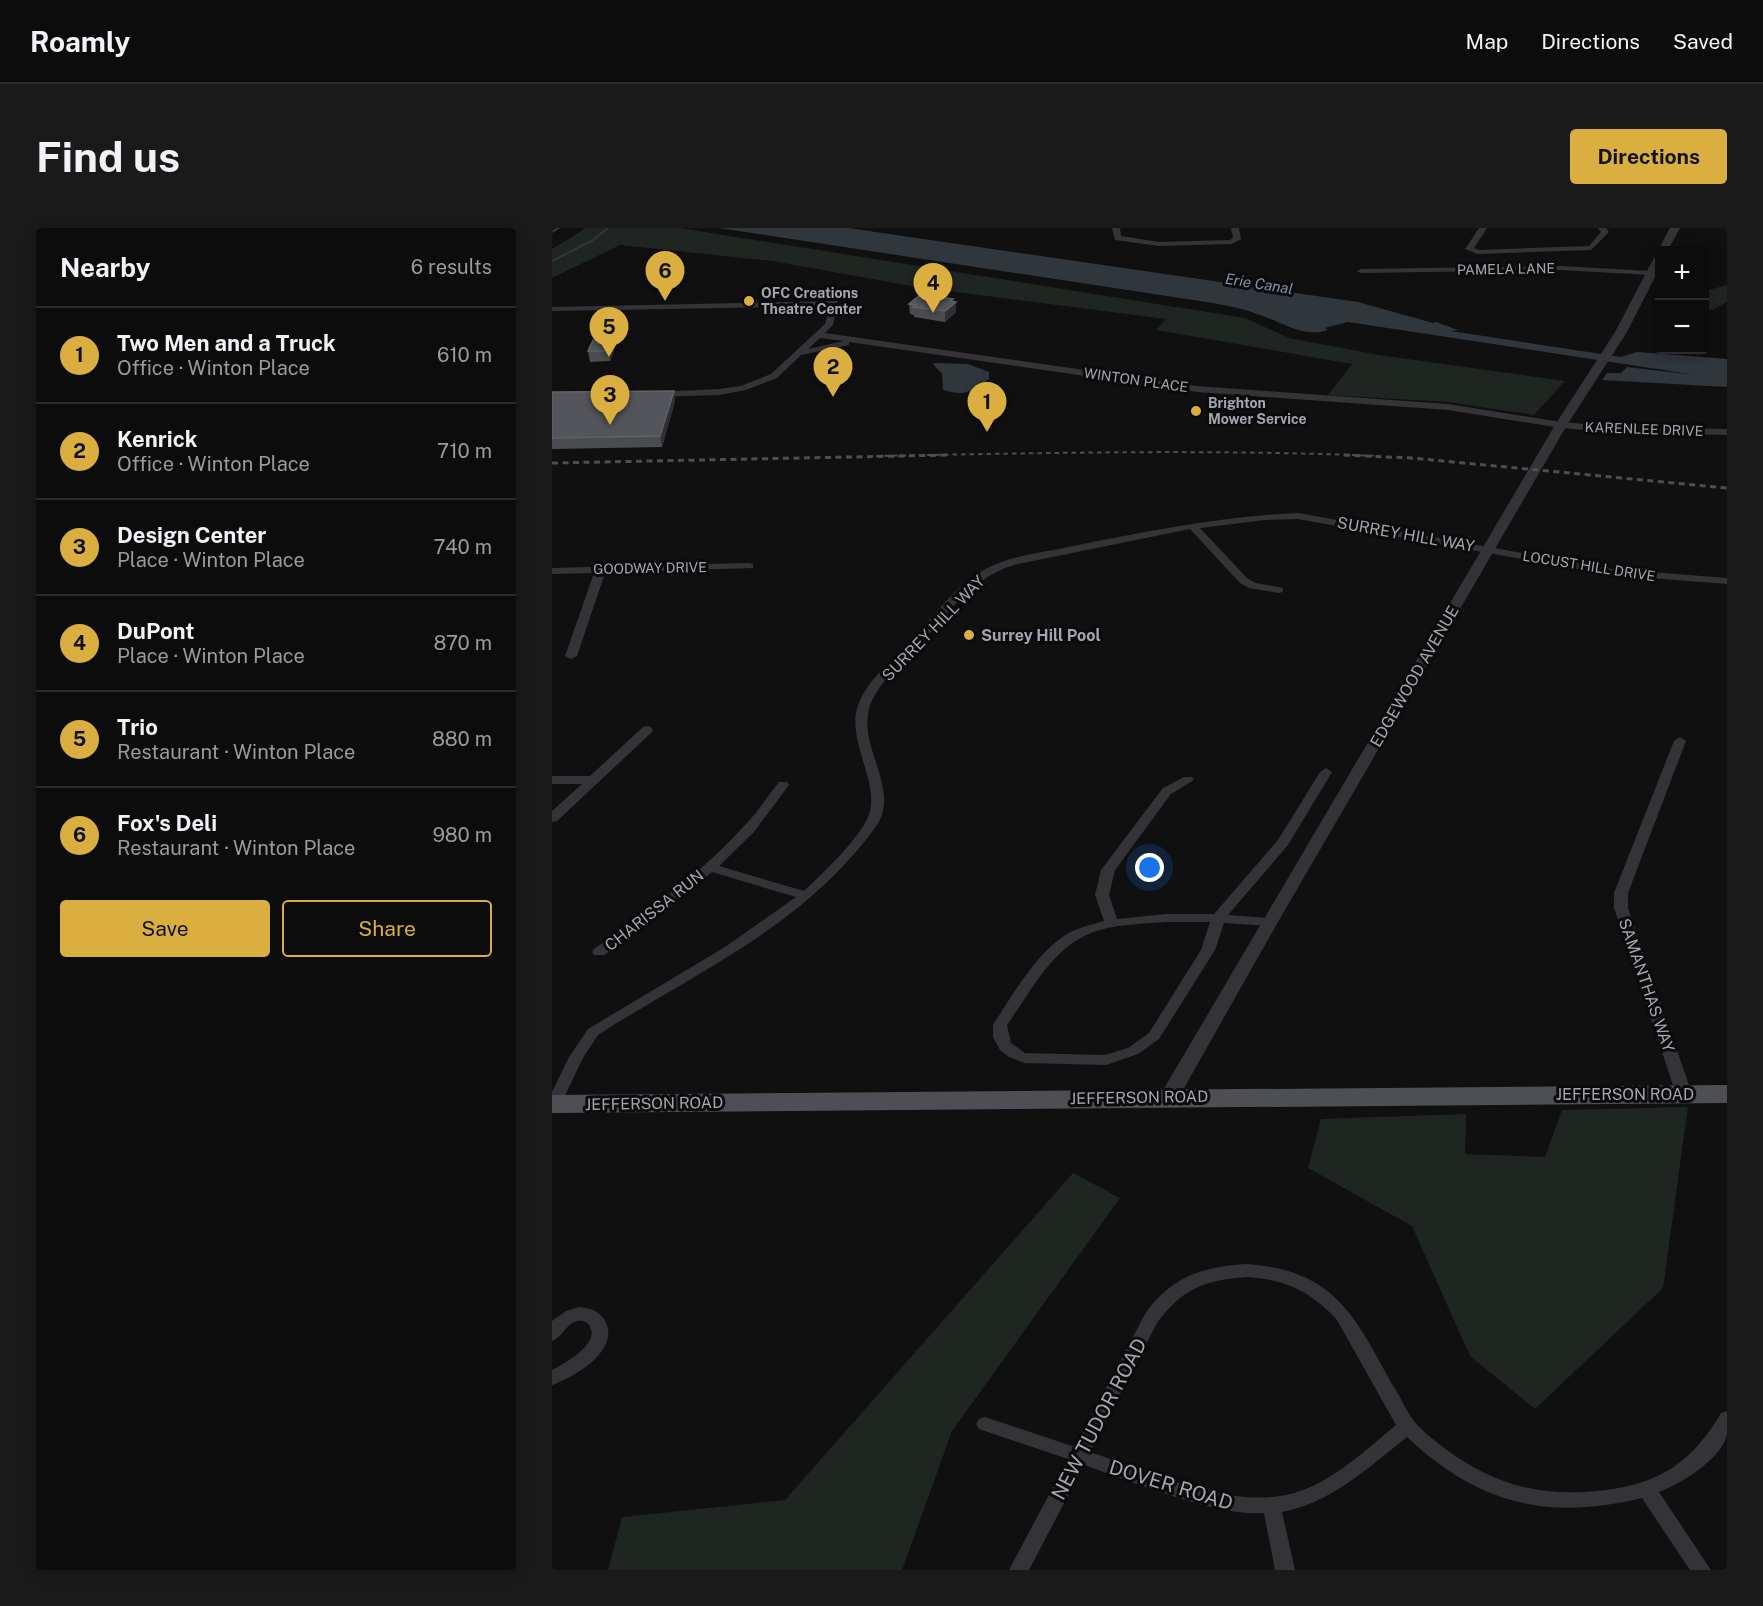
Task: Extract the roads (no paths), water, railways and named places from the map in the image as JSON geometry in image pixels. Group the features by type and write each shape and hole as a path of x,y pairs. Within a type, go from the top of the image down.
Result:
{"main road":[{"name":"JEFFERSON ROAD","path":"553,1104 1727,1094"}],"street":[{"path":"1116,228 1118,238 1159,244 1232,242 1237,239 1235,228"},
{"path":"1484,228 1470,250 1478,252 1592,248 1605,232 1602,228"},
{"path":"1664,246 1675,228"},
{"name":"EDGEWOOD AVENUE","path":"1169,1097 1561,425 1612,345 1655,264"},
{"name":"PAMELA LANE","path":"1361,271 1569,268 1650,273"},
{"path":"552,309 835,303 838,324 859,340"},
{"path":"647,394 704,393 743,388 774,376 829,326 838,324"},
{"name":"WINTON PLACE","path":"820,335 1197,389 1448,406 1561,425"},
{"path":"800,354 859,340"},
{"name":"KARENLEE DRIVE","path":"1561,425 1621,430 1727,432"},
{"name":"SURREY HILL WAY","path":"553,1104 576,1057 593,1032 751,936 806,896 837,865 871,824 877,811 876,782 861,735 862,711 876,687 958,597 986,573 1013,562 1261,516 1298,516 1488,549"},
{"path":"1194,527 1244,581 1253,586 1279,590"},
{"name":"LOCUST HILL DRIVE","path":"1488,549 1641,576 1727,581"},
{"name":"GOODWAY DRIVE","path":"552,570 749,566"},
{"path":"570,656 601,569"},
{"path":"552,818 647,730"},
{"name":"SAMANTHAS WAY","path":"1680,741 1621,894 1621,908 1684,1094"},
{"path":"1269,922 1219,917 1111,922 1088,929 1060,946 1000,1025 999,1031 1004,1047 1018,1057 1025,1058 1106,1060 1133,1051 1147,1042 1158,1030 1208,950 1219,917 1283,842 1326,772"},
{"path":"552,780 592,780"},
{"path":"1111,922 1102,895 1108,870 1167,791 1188,780"},
{"name":"CHARISSA RUN","path":"599,952 654,912 708,867 749,828 783,785"},
{"name":"CHARISSA RUN","path":"708,867 806,896"},
{"name":"NEW TUDOR ROAD","path":"1019,1570 1151,1319 1163,1302 1176,1291 1194,1281 1214,1275 1255,1272 1276,1274 1315,1288 1343,1315 1407,1427"},
{"path":"552,1334 562,1320 577,1314 590,1316 597,1322 600,1330 598,1341 590,1353 577,1365 552,1378"},
{"path":"1407,1427 1435,1452 1461,1470 1511,1493 1558,1500 1596,1500 1647,1490 1666,1482 1698,1460 1719,1436 1727,1418"},
{"name":"DOVER ROAD","path":"985,1424 1222,1503 1247,1507 1272,1507 1299,1502 1317,1494 1407,1427"},
{"path":"1647,1490 1701,1570"},
{"path":"1272,1507 1285,1570"}],"waterway":[{"path":"552,261 593,240 608,228"}],"railway":[{"path":"876,456 1189,452 1377,456"},
{"path":"552,463 950,455"},
{"path":"1344,455 1411,458 1727,488"}],"place":[{"name":"Fox's Deli","path":"665,301"},
{"name":"OFC Creations Theatre Center","path":"749,301"},
{"name":"DuPont","path":"933,313"},
{"name":"Trio","path":"609,357"},
{"name":"Kenrick","path":"833,397"},
{"name":"Brighton Mower Service","path":"1196,411"},
{"name":"Design Center","path":"610,425"},
{"name":"Two Men and a Truck","path":"987,432"},
{"name":"Surrey Hill Pool","path":"969,635"}],"water label":[{"name":"Erie Canal","path":"1259,284"}]}
